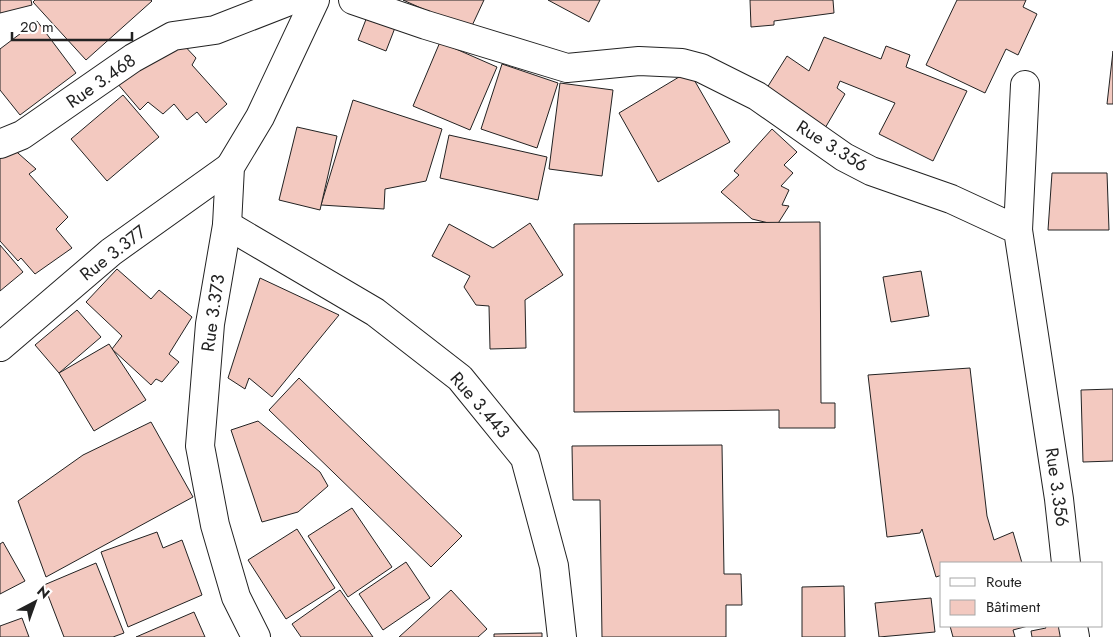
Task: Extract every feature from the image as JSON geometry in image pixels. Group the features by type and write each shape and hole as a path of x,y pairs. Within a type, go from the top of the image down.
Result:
{"street":[{"name":"Rue 3.468","path":"0,144 22,135 133,58 173,36 215,30 292,0"},
{"name":"Rue 3.373","path":"256,637 236,597 215,525 200,446 210,324 227,225 230,167 260,117 315,0"},
{"name":"Rue 3.356","path":"353,0 426,25 567,68 648,61 682,63 701,68 757,96 844,157 871,171 951,199 1018,230 1059,500 1066,562"},
{"path":"1018,230 1025,85"},
{"name":"Rue 3.377","path":"0,347 111,252 230,167"},
{"name":"Rue 3.443","path":"227,225 375,312 460,378 525,458 554,566 562,637"}],"building":[{"path":"0,0 31,0 32,5 0,13"},
{"path":"35,0 152,1 86,60 33,2"},
{"path":"403,0 484,0 470,30"},
{"path":"548,0 600,0 589,22"},
{"path":"750,0 833,0 834,13 774,21 774,25 751,27"},
{"path":"957,0 1026,0 1023,7 1037,14 1018,55 1006,49 985,93 926,65"},
{"path":"370,9 398,20 386,51 358,40"},
{"path":"37,21 76,73 20,115 0,90 0,49"},
{"path":"824,37 881,59 886,46 910,55 906,67 967,91 933,161 879,134 895,103 840,81 837,88 845,94 821,135 765,91 787,56 809,71"},
{"path":"179,40 196,58 192,65 227,104 206,123 197,112 187,120 174,104 163,114 148,102 140,110 117,83"},
{"path":"440,42 497,67 470,130 413,106"},
{"path":"1113,51 1113,104 1107,104"},
{"path":"502,64 558,83 537,148 481,129"},
{"path":"689,71 730,142 658,182 619,113"},
{"path":"560,83 613,90 602,176 549,169"},
{"path":"123,95 159,137 107,181 71,139"},
{"path":"353,100 442,129 426,181 385,189 384,209 321,205"},
{"path":"297,127 337,136 320,210 279,200"},
{"path":"772,129 797,152 784,165 793,173 781,186 789,190 782,205 789,206 777,225 752,219 721,192 739,175 734,171"},
{"path":"449,135 547,157 538,200 440,178"},
{"path":"10,146 36,169 29,174 68,217 56,229 72,248 35,274 21,258 18,261 0,241 0,150"},
{"path":"1052,173 1107,173 1109,230 1048,230"},
{"path":"820,222 821,403 835,403 835,428 779,428 779,410 574,412 574,224"},
{"path":"530,223 563,275 525,300 526,348 490,349 489,306 476,305 464,287 470,276 432,256 449,224 493,248"},
{"path":"0,245 23,272 0,291"},
{"path":"117,269 151,299 159,290 192,317 169,354 179,362 162,382 156,379 151,385 112,349 122,336 86,302"},
{"path":"921,271 929,316 891,322 883,277"},
{"path":"260,278 339,315 272,397 249,378 245,389 228,378"},
{"path":"77,310 101,337 59,373 35,345"},
{"path":"109,344 146,400 94,431 59,373"},
{"path":"970,368 987,516 994,540 1013,532 1022,562 940,562 940,576 936,577 922,529 920,533 887,537 868,375"},
{"path":"299,378 462,536 431,567 269,410"},
{"path":"1113,389 1113,461 1083,462 1081,390"},
{"path":"258,421 320,472 328,486 298,512 262,522 231,430"},
{"path":"151,422 193,497 46,577 18,501 83,455"},
{"path":"722,445 724,574 741,574 742,605 726,605 726,637 602,637 600,500 573,500 572,446"},
{"path":"352,508 392,567 348,597 308,536"},
{"path":"297,529 335,588 286,619 248,560"},
{"path":"157,532 163,548 182,540 202,595 128,627 101,552"},
{"path":"3,542 25,581 0,594 0,544"},
{"path":"406,562 430,598 383,630 359,594"},
{"path":"96,563 124,633 113,637 64,637 44,585"},
{"path":"844,586 845,637 802,637 802,587"},
{"path":"340,590 373,637 301,637 292,624"},
{"path":"451,590 487,629 478,637 399,637"},
{"path":"931,598 935,632 879,637 875,603"},
{"path":"194,612 205,637 136,637"},
{"path":"22,618 29,637 0,637 0,626"},
{"path":"950,627 1024,627 1013,630 1015,637 953,637"},
{"path":"1061,627 1062,637 1032,637 1031,631"},
{"path":"542,633 542,637 494,637 494,634"}]}
